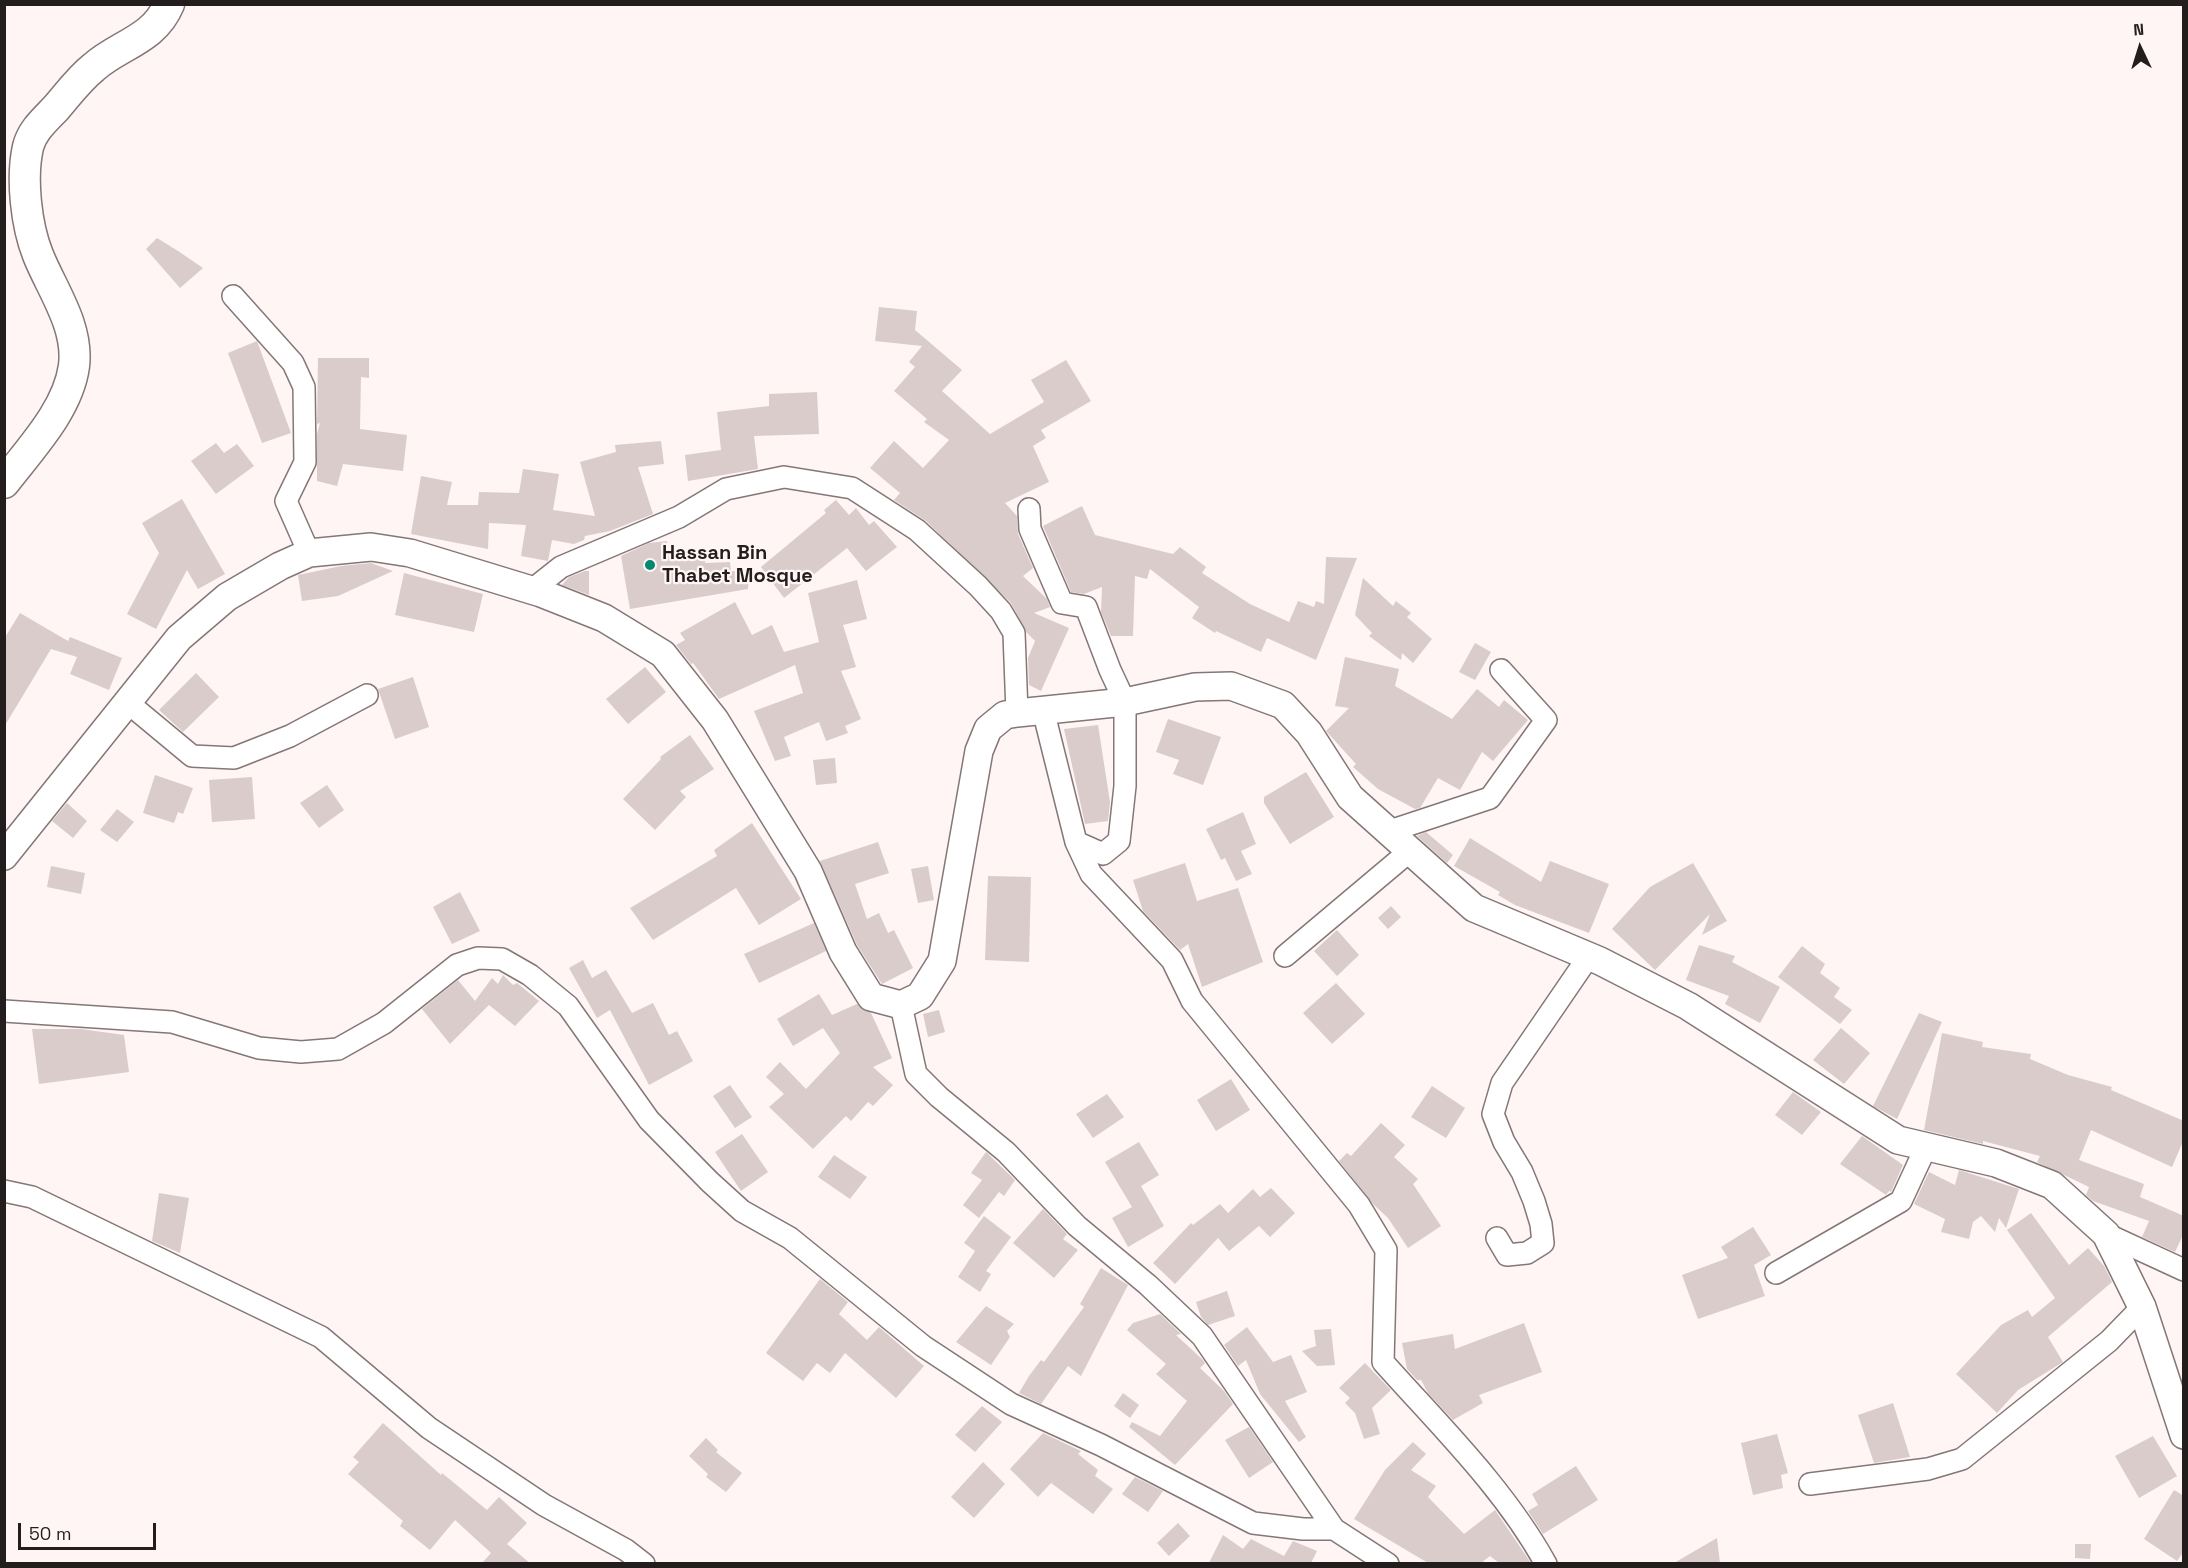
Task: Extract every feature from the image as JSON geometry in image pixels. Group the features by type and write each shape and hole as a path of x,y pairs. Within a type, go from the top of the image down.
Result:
{"main road":[{"path":"4,483 46,428 64,396 74,366 70,326 37,252 23,185 28,145 42,120 77,82 96,65 146,35 163,19 169,4"}],"street":[{"path":"233,296 293,363 304,387 305,462 286,501 309,553"},
{"path":"532,590 561,567 678,517 726,489 784,477 852,488 917,530 978,586 1001,611 1014,633 1017,713"},
{"path":"1029,509 1030,529 1062,603 1086,607 1125,702 1125,786 1119,841 1103,854 1076,842"},
{"path":"4,856 179,638 227,597 280,566 309,553 345,548 381,548 410,553 532,590 604,618 663,654 715,720 808,871 843,952 871,997 900,1005 921,996 942,961 979,751 988,729 1005,715 1125,702 1195,687 1230,686 1284,705 1310,733 1350,797 1474,908 1589,956 1688,1006 1898,1140 1996,1163 2052,1185 2106,1234 2184,1270"},
{"path":"1390,831 1490,798 1546,720 1501,670"},
{"path":"127,702 192,756 234,758 290,735 367,695"},
{"path":"1043,710 1076,842 1091,874 1172,960 1192,1001 1359,1206 1386,1250 1383,1362 1494,1487 1532,1538 1546,1563"},
{"path":"1285,956 1411,850"},
{"path":"1497,1238 1507,1255 1527,1253 1544,1243 1534,1201 1522,1172 1504,1142 1493,1114 1502,1083 1589,956"},
{"path":"4,1011 17,1010 172,1022 260,1048 301,1052 338,1049 384,1023 458,965 478,958 502,959 531,975 568,1006 649,1120 710,1182 742,1211 790,1238 923,1346 1011,1404 1101,1445 1253,1523 1303,1529 1334,1529"},
{"path":"900,1005 916,1074 1006,1152 1077,1226 1148,1285 1202,1336 1334,1529 1388,1563"},
{"path":"1776,1273 1901,1201 1926,1147"},
{"path":"4,1191 32,1197 321,1337 429,1428 544,1505 626,1550 644,1563"},
{"path":"2106,1234 2142,1307 2184,1435"},
{"path":"1810,1484 1928,1469 1962,1459 2109,1341 2142,1307"}],"building":[{"path":"157,238 203,268 180,288 146,249"},
{"path":"879,307 917,311 915,330 962,370 942,391 990,434 1044,402 1031,380 1066,360 1091,401 1041,430 1046,438 1033,446 1049,482 1005,503 1017,516 1018,534 1033,568 1023,576 1047,599 1050,607 1034,613 1069,628 1041,691 1029,685 1028,658 1035,641 1027,633 1011,603 926,521 894,500 900,493 870,468 894,441 923,468 949,440 924,422 927,419 894,391 915,367 909,362 922,346 875,341"},
{"path":"257,341 291,433 262,443 228,353"},
{"path":"318,358 369,358 369,378 361,377 360,429 407,435 403,471 343,464 337,486 317,481 317,434 320,423 317,424"},
{"path":"817,392 819,434 754,436 758,469 688,481 685,455 721,450 717,412 769,406 769,394"},
{"path":"661,441 664,464 638,467 653,514 610,531 585,536 584,540 574,544 552,540 548,561 521,556 526,525 489,523 488,549 411,534 421,476 452,482 447,505 478,505 479,492 519,493 523,469 559,474 553,510 595,516 580,462 616,452 615,445"},
{"path":"216,443 224,453 237,444 254,466 216,494 191,461"},
{"path":"182,499 225,574 198,589 187,570 156,629 127,614 159,553 142,523"},
{"path":"836,500 849,515 856,508 869,525 874,521 897,547 866,571 847,548 784,598 761,567 826,513 824,510"},
{"path":"1082,506 1095,535 1173,554 1180,547 1206,567 1202,573 1250,604 1289,622 1298,601 1314,607 1316,601 1324,604 1326,557 1357,558 1316,660 1267,638 1261,652 1216,631 1215,633 1192,618 1199,607 1150,569 1147,579 1135,576 1133,636 1111,636 1101,612 1102,587 1084,594 1071,592 1043,526"},
{"path":"667,541 669,557 706,556 705,563 730,562 731,571 749,571 748,589 630,609 621,556 649,543"},
{"path":"371,563 393,571 338,596 302,601 298,575 341,566"},
{"path":"589,571 589,595 562,585 569,577"},
{"path":"404,573 483,594 474,632 395,615"},
{"path":"1363,578 1393,606 1396,601 1411,613 1407,617 1432,639 1413,663 1402,653 1401,660 1369,636 1372,633 1355,615"},
{"path":"857,580 867,619 843,625 856,667 841,671 861,719 845,726 848,733 826,741 819,722 784,737 791,756 775,761 754,711 803,693 795,665 719,699 693,663 691,664 676,645 685,640 680,633 735,602 752,635 772,625 784,652 819,642 808,593"},
{"path":"20,613 68,641 70,637 122,658 109,690 70,674 77,657 51,649 4,727 4,639"},
{"path":"1475,643 1491,652 1475,680 1459,672"},
{"path":"1345,657 1399,669 1395,686 1452,719 1477,689 1499,707 1504,700 1528,720 1493,761 1482,752 1460,790 1438,778 1420,808 1415,809 1378,789 1353,767 1356,764 1326,731 1349,708 1335,706"},
{"path":"645,667 666,692 628,724 606,699"},
{"path":"196,673 219,697 183,732 159,710"},
{"path":"413,677 429,727 395,739 378,689"},
{"path":"1168,719 1221,737 1203,785 1173,774 1179,760 1156,752"},
{"path":"1098,725 1110,802 1108,821 1085,824 1064,729"},
{"path":"690,735 714,769 680,791 686,797 655,830 623,799 661,759 660,757"},
{"path":"835,758 837,783 816,785 813,760"},
{"path":"1306,772 1334,817 1290,844 1264,803 1264,797"},
{"path":"155,775 193,788 183,814 178,812 174,823 143,813"},
{"path":"252,777 255,819 212,822 209,780"},
{"path":"327,785 344,810 319,828 300,803"},
{"path":"67,803 87,821 73,838 52,821"},
{"path":"117,809 134,822 117,842 100,830"},
{"path":"1243,812 1256,844 1241,851 1252,874 1236,881 1225,858 1221,860 1206,829"},
{"path":"752,823 801,899 759,925 736,888 653,940 630,908 717,856 714,850"},
{"path":"1426,832 1453,855 1447,863 1417,836"},
{"path":"1470,838 1541,882 1550,861 1609,884 1589,933 1515,905 1498,895 1500,892 1454,866"},
{"path":"878,842 889,873 855,884 867,919 879,913 888,933 894,930 913,968 882,984 857,945 820,861"},
{"path":"1185,863 1197,901 1238,888 1263,962 1202,987 1188,944 1180,950 1143,911 1133,880"},
{"path":"1693,863 1727,921 1702,935 1710,914 1655,970 1612,929 1650,887"},
{"path":"51,866 85,873 81,894 47,887"},
{"path":"928,866 934,900 918,903 911,869"},
{"path":"988,876 1031,877 1029,962 985,960"},
{"path":"460,892 480,931 452,944 433,907"},
{"path":"1391,906 1401,917 1388,929 1378,918"},
{"path":"814,923 826,951 759,983 744,954"},
{"path":"1337,930 1359,955 1337,976 1314,951"},
{"path":"1699,945 1735,956 1732,962 1780,987 1760,1023 1725,1004 1729,996 1686,980"},
{"path":"1802,946 1825,964 1820,973 1840,988 1834,997 1852,1010 1840,1024 1778,977"},
{"path":"583,960 592,978 606,970 632,1013 653,1003 669,1035 677,1031 693,1061 649,1085 610,1010 597,1018 569,968"},
{"path":"503,975 513,985 517,983 539,1001 515,1026 489,1005 450,1044 422,1009 458,980 475,1001 492,978 498,984"},
{"path":"1336,983 1365,1014 1332,1044 1303,1013"},
{"path":"819,994 832,1015 857,1004 871,1013 892,1058 873,1067 893,1085 873,1106 868,1102 851,1121 846,1116 813,1149 769,1107 784,1094 766,1077 780,1062 806,1089 840,1053 823,1028 793,1046 777,1019"},
{"path":"939,1010 945,1032 928,1037 923,1014"},
{"path":"1919,1013 1942,1022 1897,1119 1873,1106"},
{"path":"1841,1028 1870,1053 1844,1084 1813,1060"},
{"path":"32,1029 81,1029 124,1035 129,1072 39,1084"},
{"path":"1942,1033 1983,1042 1982,1047 2031,1054 2030,1059 2068,1075 2112,1087 2111,1090 2184,1121 2184,1139 2172,1167 2091,1130 2079,1160 2144,1184 2140,1197 2184,1216 2184,1233 2175,1252 2142,1237 2149,1221 2093,1201 2086,1195 2089,1187 2037,1162 2040,1156 1983,1141 1983,1144 1924,1130"},
{"path":"1231,1079 1250,1110 1216,1131 1197,1100"},
{"path":"730,1085 752,1117 735,1128 713,1096"},
{"path":"1432,1086 1465,1108 1446,1138 1411,1117"},
{"path":"1793,1092 1821,1112 1802,1135 1775,1115"},
{"path":"1107,1094 1124,1117 1093,1138 1076,1114"},
{"path":"1381,1123 1405,1145 1394,1157 1418,1179 1413,1184 1441,1226 1408,1248 1388,1218 1374,1205 1339,1161 1347,1153 1351,1156"},
{"path":"742,1134 768,1172 741,1191 715,1152"},
{"path":"1862,1136 1903,1165 1891,1192 1889,1191 1886,1195 1840,1164"},
{"path":"1139,1142 1159,1175 1141,1186 1164,1226 1128,1247 1112,1218 1132,1207 1105,1162"},
{"path":"986,1152 1015,1180 1004,1196 999,1192 979,1218 963,1205 982,1180 971,1173"},
{"path":"834,1155 867,1177 850,1199 818,1177"},
{"path":"1959,1170 2019,1189 2006,1228 1999,1218 1995,1232 1981,1216 1973,1222 1969,1239 1941,1232 1945,1219 1914,1204 1929,1172 1955,1185"},
{"path":"1271,1188 1295,1213 1270,1237 1259,1226 1229,1251 1218,1238 1175,1284 1153,1263 1191,1223 1193,1225 1220,1204 1228,1213 1253,1189 1260,1197"},
{"path":"159,1193 189,1198 180,1253 152,1241"},
{"path":"1043,1209 1067,1234 1063,1239 1078,1250 1054,1278 1013,1243"},
{"path":"2031,1213 2069,1265 2088,1248 2104,1266 2112,1282 2048,1337 2063,1362 2018,1390 1997,1413 1956,1374 2001,1325 2028,1310 2032,1317 2055,1298 2007,1230"},
{"path":"984,1216 1011,1237 986,1271 991,1274 980,1292 958,1277 975,1251 964,1243"},
{"path":"1753,1227 1771,1255 1754,1265 1765,1296 1698,1319 1682,1275 1728,1258 1721,1247"},
{"path":"1101,1268 1128,1285 1081,1376 1068,1366 1041,1404 1019,1393 1041,1360 1044,1362 1084,1307 1080,1304"},
{"path":"820,1279 848,1302 839,1314 867,1340 879,1327 924,1366 896,1398 845,1353 830,1373 817,1363 803,1381 766,1353"},
{"path":"1227,1291 1235,1316 1208,1325 1201,1317 1196,1302"},
{"path":"986,1306 1014,1324 1007,1331 1010,1337 991,1365 956,1342"},
{"path":"1160,1314 1181,1334 1176,1335 1203,1360 1205,1363 1200,1368 1224,1391 1233,1404 1175,1465 1129,1427 1132,1422 1160,1436 1187,1401 1156,1374 1166,1364 1127,1330 1133,1323"},
{"path":"1524,1323 1542,1372 1479,1395 1483,1403 1453,1420 1428,1393 1421,1380 1417,1380 1407,1369 1402,1343 1453,1334 1455,1349"},
{"path":"1247,1327 1273,1362 1291,1355 1307,1392 1285,1401 1306,1437 1299,1442 1260,1394 1246,1360 1238,1366 1224,1345"},
{"path":"1331,1329 1335,1365 1317,1366 1302,1351 1316,1346 1314,1330"},
{"path":"1365,1363 1391,1390 1372,1408 1380,1434 1364,1439 1355,1413 1345,1403 1350,1398 1339,1388"},
{"path":"1123,1393 1139,1405 1130,1418 1114,1406"},
{"path":"1893,1403 1910,1457 1874,1463 1858,1415"},
{"path":"982,1406 1002,1422 975,1452 955,1435"},
{"path":"383,1423 441,1475 442,1473 487,1510 499,1497 527,1523 507,1544 530,1563 482,1563 491,1553 455,1520 430,1550 400,1526 403,1521 348,1474 359,1462 353,1457"},
{"path":"1249,1427 1273,1462 1249,1478 1225,1440"},
{"path":"1043,1433 1081,1451 1078,1454 1098,1470 1095,1476 1113,1489 1093,1514 1051,1483 1038,1497 1010,1469"},
{"path":"1777,1434 1788,1473 1781,1475 1783,1488 1753,1495 1741,1443"},
{"path":"2153,1436 2177,1476 2139,1498 2115,1456"},
{"path":"706,1438 718,1450 716,1452 742,1473 726,1492 706,1477 708,1474 689,1456"},
{"path":"1413,1442 1426,1454 1411,1470 1436,1486 1428,1497 1464,1534 1495,1510 1531,1563 1499,1563 1490,1556 1481,1563 1428,1563 1354,1519 1385,1470"},
{"path":"983,1462 1005,1484 974,1518 951,1497"},
{"path":"1576,1466 1598,1500 1543,1534 1528,1511 1538,1505 1532,1494"},
{"path":"1135,1477 1163,1491 1148,1512 1122,1494"},
{"path":"2174,1490 2184,1496 2184,1551 2177,1561 2144,1539"},
{"path":"1178,1523 1190,1536 1169,1556 1157,1543"},
{"path":"1223,1535 1243,1549 1251,1539 1284,1556 1293,1541 1317,1551 1311,1563 1209,1563"},
{"path":"1717,1538 1720,1563 1674,1563"},
{"path":"2075,1544 2091,1544 2090,1559 2075,1558"}],"place":[{"name":"Hassan Bin Thabet Mosque","path":"650,565"}]}
